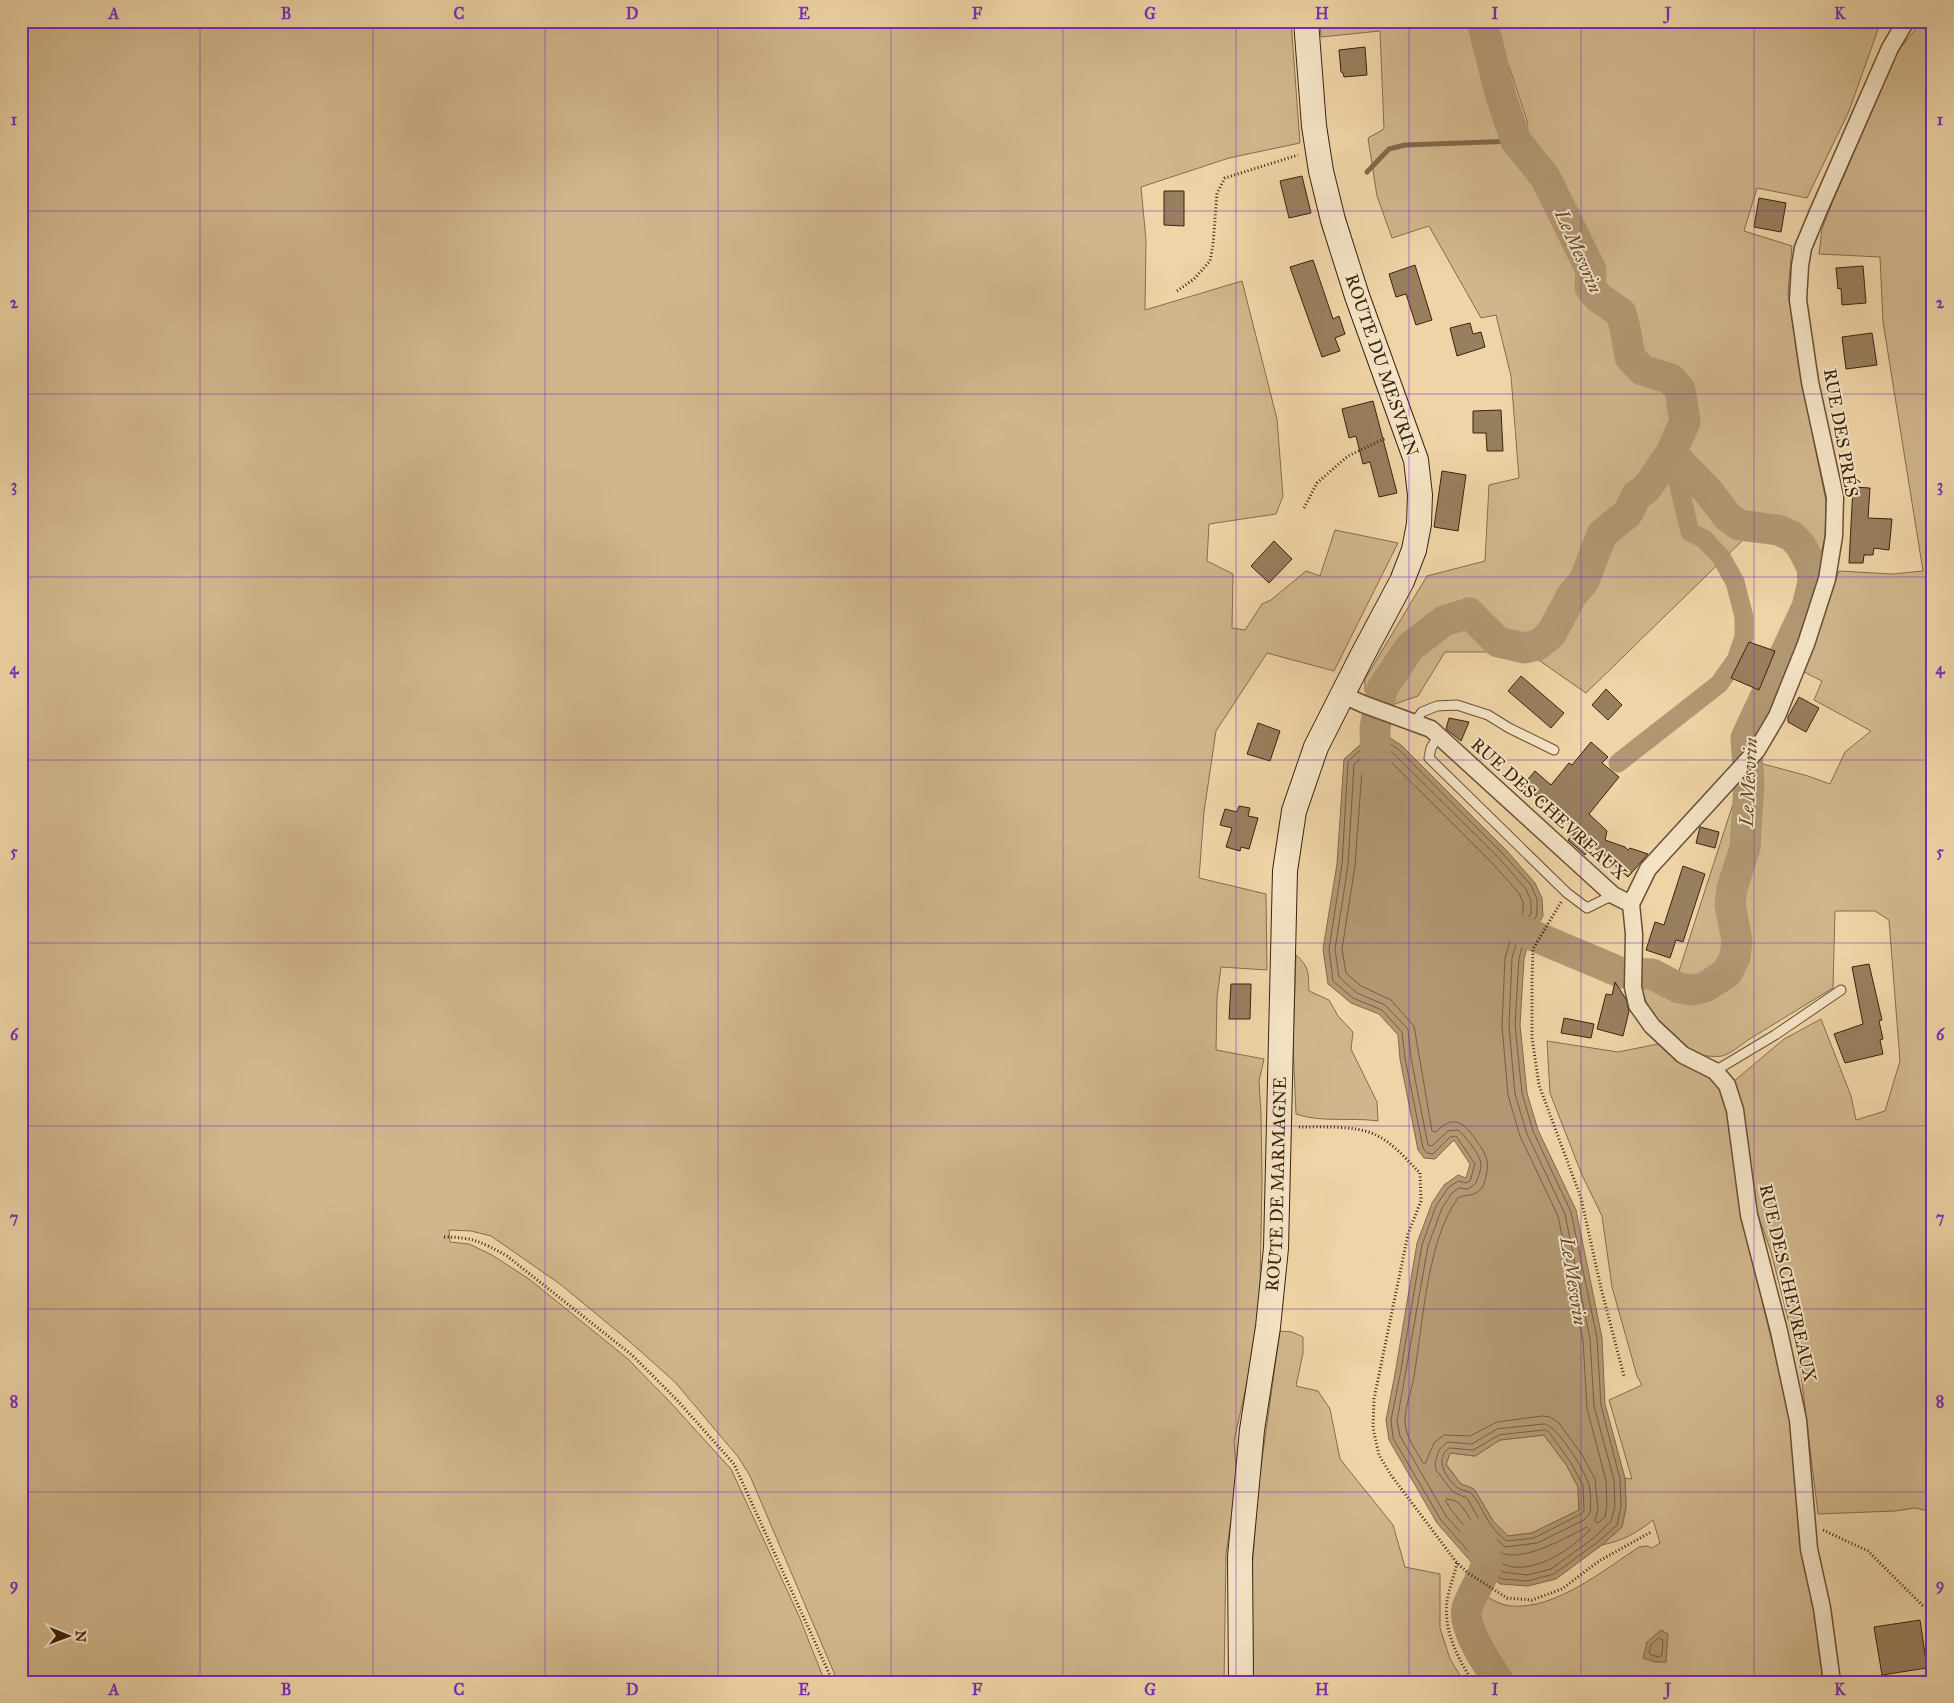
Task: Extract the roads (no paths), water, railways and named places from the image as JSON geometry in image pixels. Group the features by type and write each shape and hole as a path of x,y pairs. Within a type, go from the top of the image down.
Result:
{"main road":[{"name":"ROUTE DU MESVRIN","path":"1306,21 1314,126 1333,220 1357,296 1416,460 1420,494 1419,524 1414,550 1402,581 1362,656 1353,700"},
{"name":"ROUTE DE MARMAGNE","path":"1241,1682 1240,1557 1252,1430 1268,1327 1276,1248 1285,871 1294,811 1316,747 1353,700"}],"street":[{"name":"RUE DES PRÉS","path":"1631,904 1648,869 1757,750 1777,716 1806,644 1827,579 1834,536 1835,496 1810,382 1798,300 1803,248 1890,48 1906,21"},
{"name":"RUE DES CHEVREAUX","path":"1353,700 1431,729 1613,895 1631,904 1634,934 1633,987 1637,1004 1652,1026 1683,1055 1715,1071 1727,1085 1735,1110 1749,1215 1779,1331 1798,1420 1809,1549 1822,1608 1832,1682"}],"lane":[{"path":"1415,722 1422,712 1436,706 1456,705 1488,715 1509,728 1554,750"},
{"path":"1438,736 1431,748 1429,758 1567,894 1586,908 1613,895"},
{"path":"1715,1071 1775,1035 1841,990"}],"water":[{"path":"1375,728 1401,745 1507,851 1535,883 1542,898 1543,916 1530,936 1524,959 1520,1025 1527,1093 1538,1130 1576,1210 1602,1338 1605,1404 1625,1478 1626,1507 1622,1527 1602,1545 1556,1579 1528,1586 1500,1584 1473,1564 1437,1523 1389,1440 1386,1420 1417,1243 1432,1203 1444,1185 1458,1175 1466,1178 1470,1164 1454,1140 1435,1159 1424,1158 1418,1150 1400,1059 1398,1035 1379,1014 1351,1003 1328,984 1323,949 1337,864 1344,759","holes":["1544,1435 1567,1466 1578,1487 1579,1510 1532,1533 1508,1536 1493,1521 1474,1489 1461,1484 1446,1465 1450,1453 1475,1456 1500,1440"]},
{"path":"1661,1630 1668,1634 1666,1662 1655,1662 1643,1658 1647,1642"}],"waterway":[{"name":"Le Mesvrin","path":"1376,769 1375,728 1382,689 1410,647 1444,621 1469,613 1498,642 1524,648 1538,645 1551,634 1572,595 1584,581 1602,534 1627,514 1637,495 1646,489 1671,453 1685,422 1680,390 1671,379 1642,370 1630,357 1621,313 1598,297 1590,287 1591,270 1545,177 1516,141 1500,93 1482,21"},
{"path":"1367,172 1389,149 1405,145 1516,141"},
{"path":"1618,763 1719,684 1736,660 1744,637 1744,617 1735,582 1721,557 1704,539 1690,532 1671,453"},
{"name":"Le Mesvrin","path":"1520,930 1622,973 1652,974 1679,988 1692,990 1705,987 1727,973 1735,957 1737,941 1730,904 1732,888 1745,848 1749,783 1746,738 1807,607 1813,582 1812,567 1801,546 1792,536 1778,530 1739,525 1727,516 1708,491 1671,453"},
{"name":"Le Mesvrin","path":"1476,1534 1485,1551 1486,1564 1467,1608 1468,1625 1477,1646 1499,1682"}]}
